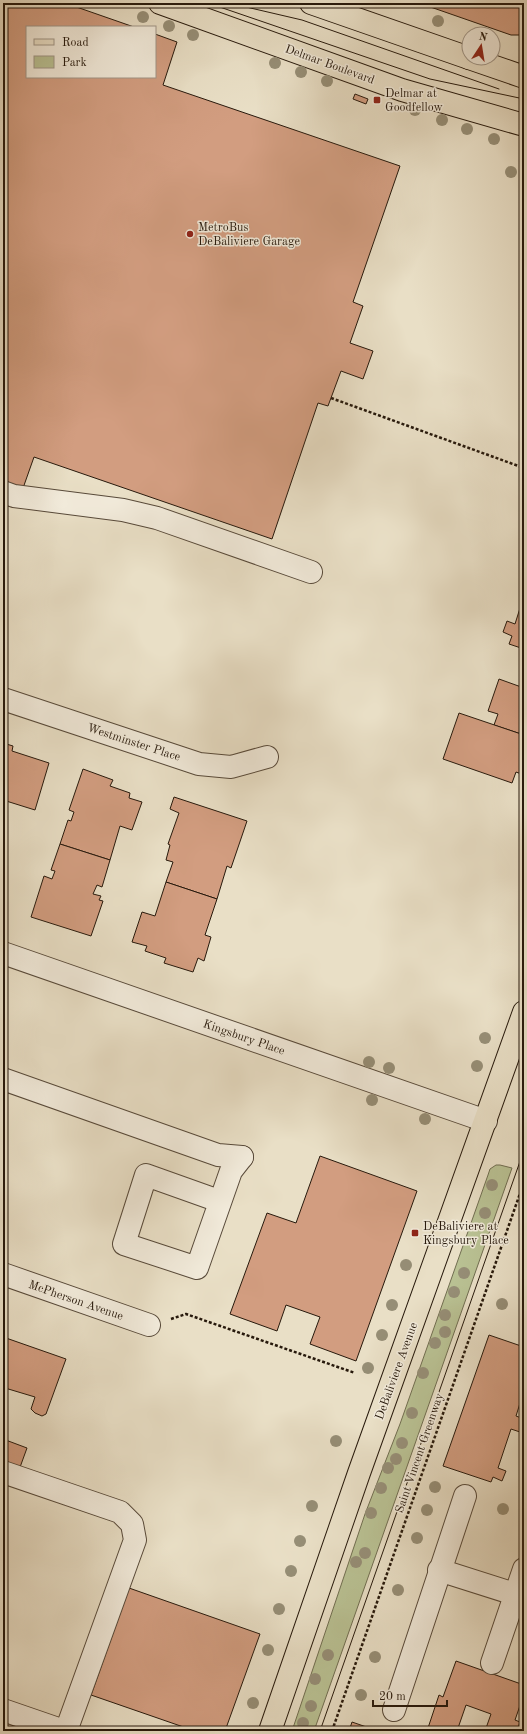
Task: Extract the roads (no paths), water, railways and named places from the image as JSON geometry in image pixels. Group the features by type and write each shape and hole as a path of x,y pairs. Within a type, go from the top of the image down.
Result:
{"main road":[{"name":"Delmar Boulevard","path":"160,3 402,90 524,126"},
{"path":"311,3 461,55"},
{"path":"492,66 524,77"},
{"name":"DeBaliviere Avenue","path":"270,1731 359,1473 524,1012"}],"street":[{"path":"3,492 14,496 123,510 157,518 311,572"},
{"name":"Westminster Place","path":"3,699 199,764 231,767 268,757"},
{"name":"Kingsbury Place","path":"3,953 486,1121"},
{"path":"3,1079 218,1155 242,1157 231,1171 196,1268 124,1244 146,1175 220,1201"},
{"name":"McPherson Avenue","path":"3,1274 149,1325"},
{"path":"3,1472 120,1512 132,1524 135,1540 65,1731 3,1710"},
{"path":"394,1710 465,1496"},
{"path":"492,1663 520,1596 524,1569"},
{"path":"440,1570 520,1596"}],"tram line":[{"path":"208,3 430,79 524,99"},
{"path":"229,3 302,20 499,89"},
{"path":"320,1731 524,1150"}],"place":[{"name":"Delmar at Goodfellow","path":"377,100"},
{"name":"MetroBus DeBaliviere Garage","path":"190,234"},
{"name":"DeBaliviere at Kingsbury Place","path":"415,1233"}]}
